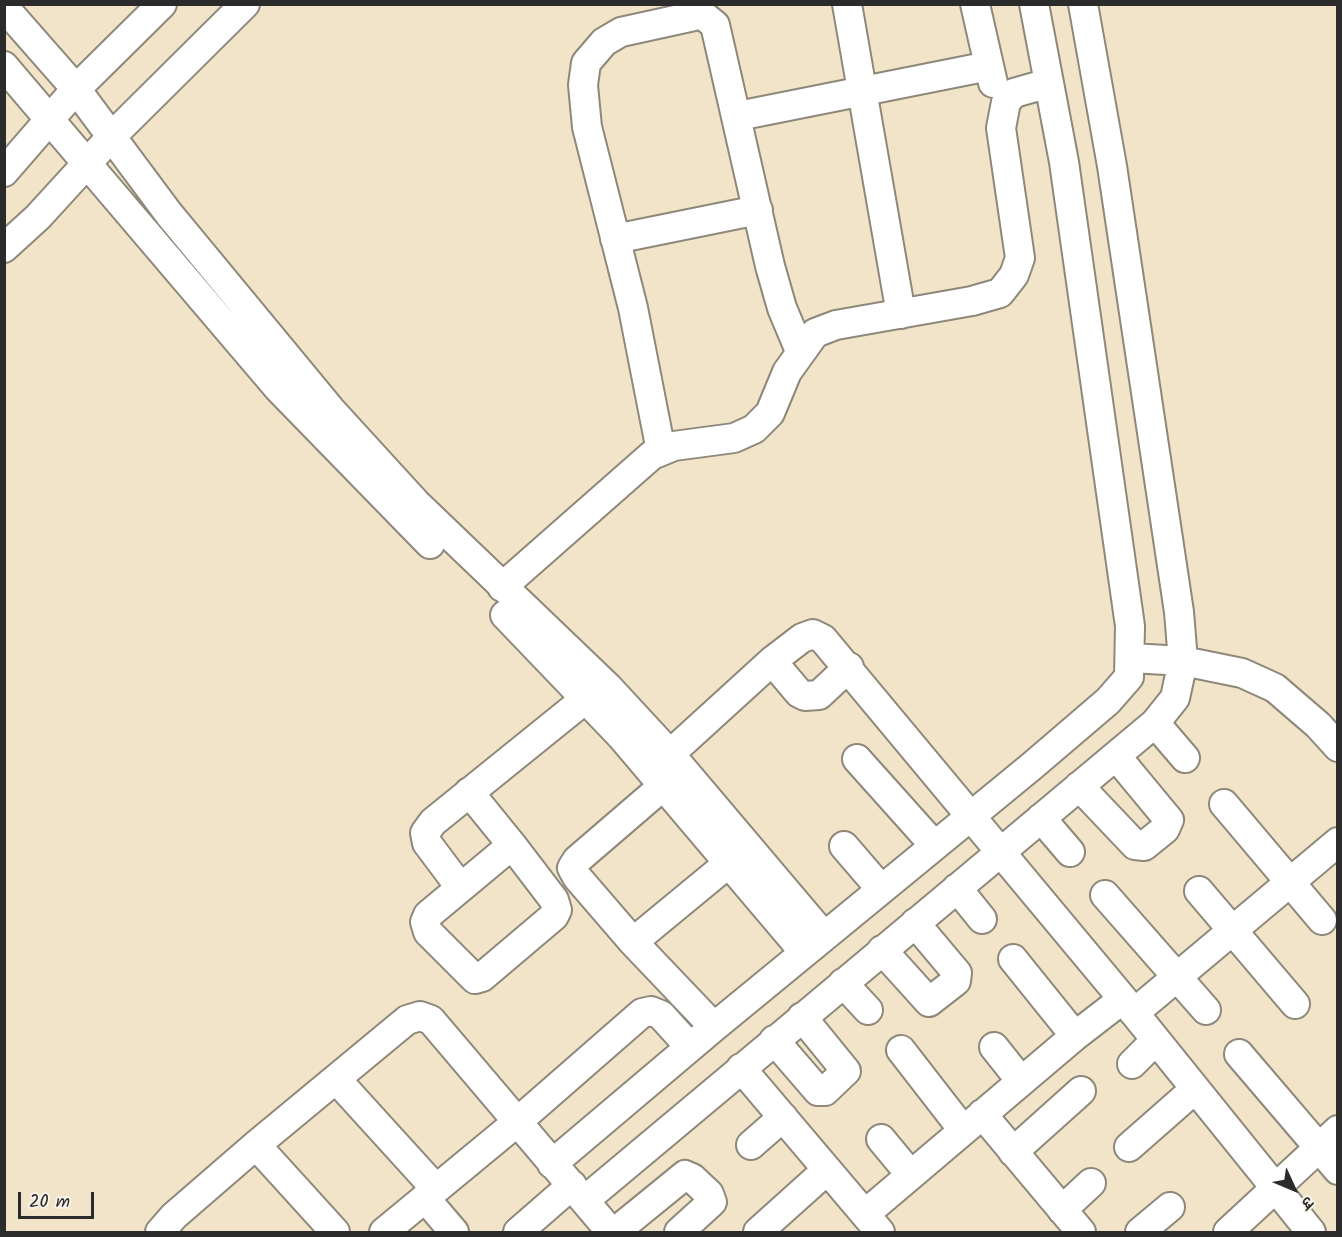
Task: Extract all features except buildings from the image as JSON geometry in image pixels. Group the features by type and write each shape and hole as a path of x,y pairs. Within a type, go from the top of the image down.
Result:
{"lane":[{"path":"4,172 76,89 162,4"},
{"path":"4,248 38,217 112,136 244,4"},
{"path":"847,4 901,314"},
{"path":"975,4 989,66 1004,114"},
{"path":"552,1164 1108,701 1129,677 1131,658 1127,603 1064,162 1034,4"},
{"path":"594,1217 741,1068 1155,723 1175,698 1183,661 1179,612 1119,213 1083,4"},
{"path":"4,7 76,89 169,214 331,410 416,503 608,687 670,754 814,944"},
{"path":"661,451 651,395 588,127 583,85 586,63 604,42 621,32 693,16 699,8 716,25 782,308 800,351"},
{"path":"4,66 278,388 393,508 517,626 730,862 814,944"},
{"path":"738,116 989,66"},
{"path":"502,587 652,455 674,446 734,438 754,429 770,413 787,372 815,333 836,325 972,301 1000,293 1014,275 1020,258 1001,128 1006,102 1014,93 1049,83"},
{"path":"615,239 758,210"},
{"path":"670,754 771,661 802,638 813,634 823,639 1129,1006 1311,1233"},
{"path":"1131,658 1183,661 1242,673 1275,688 1318,725 1338,747"},
{"path":"771,661 799,693 805,696 819,695 849,668"},
{"path":"460,887 427,843 425,833 433,822 468,792 584,700"},
{"path":"1155,723 1185,758"},
{"path":"1079,786 1140,847 1166,829 1169,820 1116,756"},
{"path":"857,759 934,845"},
{"path":"663,786 577,860 572,868 577,877 633,942 714,1027"},
{"path":"468,792 512,845 554,900 557,910 482,977 475,979 425,927 428,915 512,845"},
{"path":"1224,804 1322,920"},
{"path":"1041,818 1070,852"},
{"path":"741,1068 873,1223 910,1174 1075,1036 1178,978 1338,842"},
{"path":"844,846 881,889"},
{"path":"633,942 730,862"},
{"path":"957,888 981,919"},
{"path":"1198,891 1295,1004"},
{"path":"1105,895 1206,1010"},
{"path":"882,950 925,1000 932,1000 957,981 957,973 915,923"},
{"path":"1013,959 1075,1036"},
{"path":"843,983 868,1010"},
{"path":"384,1233 516,1123 642,1013 651,1011 661,1015 690,1047"},
{"path":"160,1233 174,1216 256,1145 408,1020 420,1016 431,1020 594,1217"},
{"path":"774,1040 818,1091 825,1091 846,1071 802,1017"},
{"path":"1132,1064 1156,1040"},
{"path":"994,1047 1021,1081"},
{"path":"901,1050 973,1122 1013,1152 1081,1233"},
{"path":"1239,1054 1328,1138 1338,1170"},
{"path":"336,1080 431,1194 454,1233"},
{"path":"1129,1147 1195,1089"},
{"path":"1013,1152 1081,1091"},
{"path":"751,1145 783,1117"},
{"path":"1228,1233 1328,1138"},
{"path":"881,1139 910,1174"},
{"path":"256,1145 335,1233"},
{"path":"758,1233 827,1170"},
{"path":"518,1233 594,1217 685,1175 692,1178 709,1194 712,1202 680,1233"},
{"path":"1062,1210 1091,1183"},
{"path":"1140,1233 1170,1207"}]}
